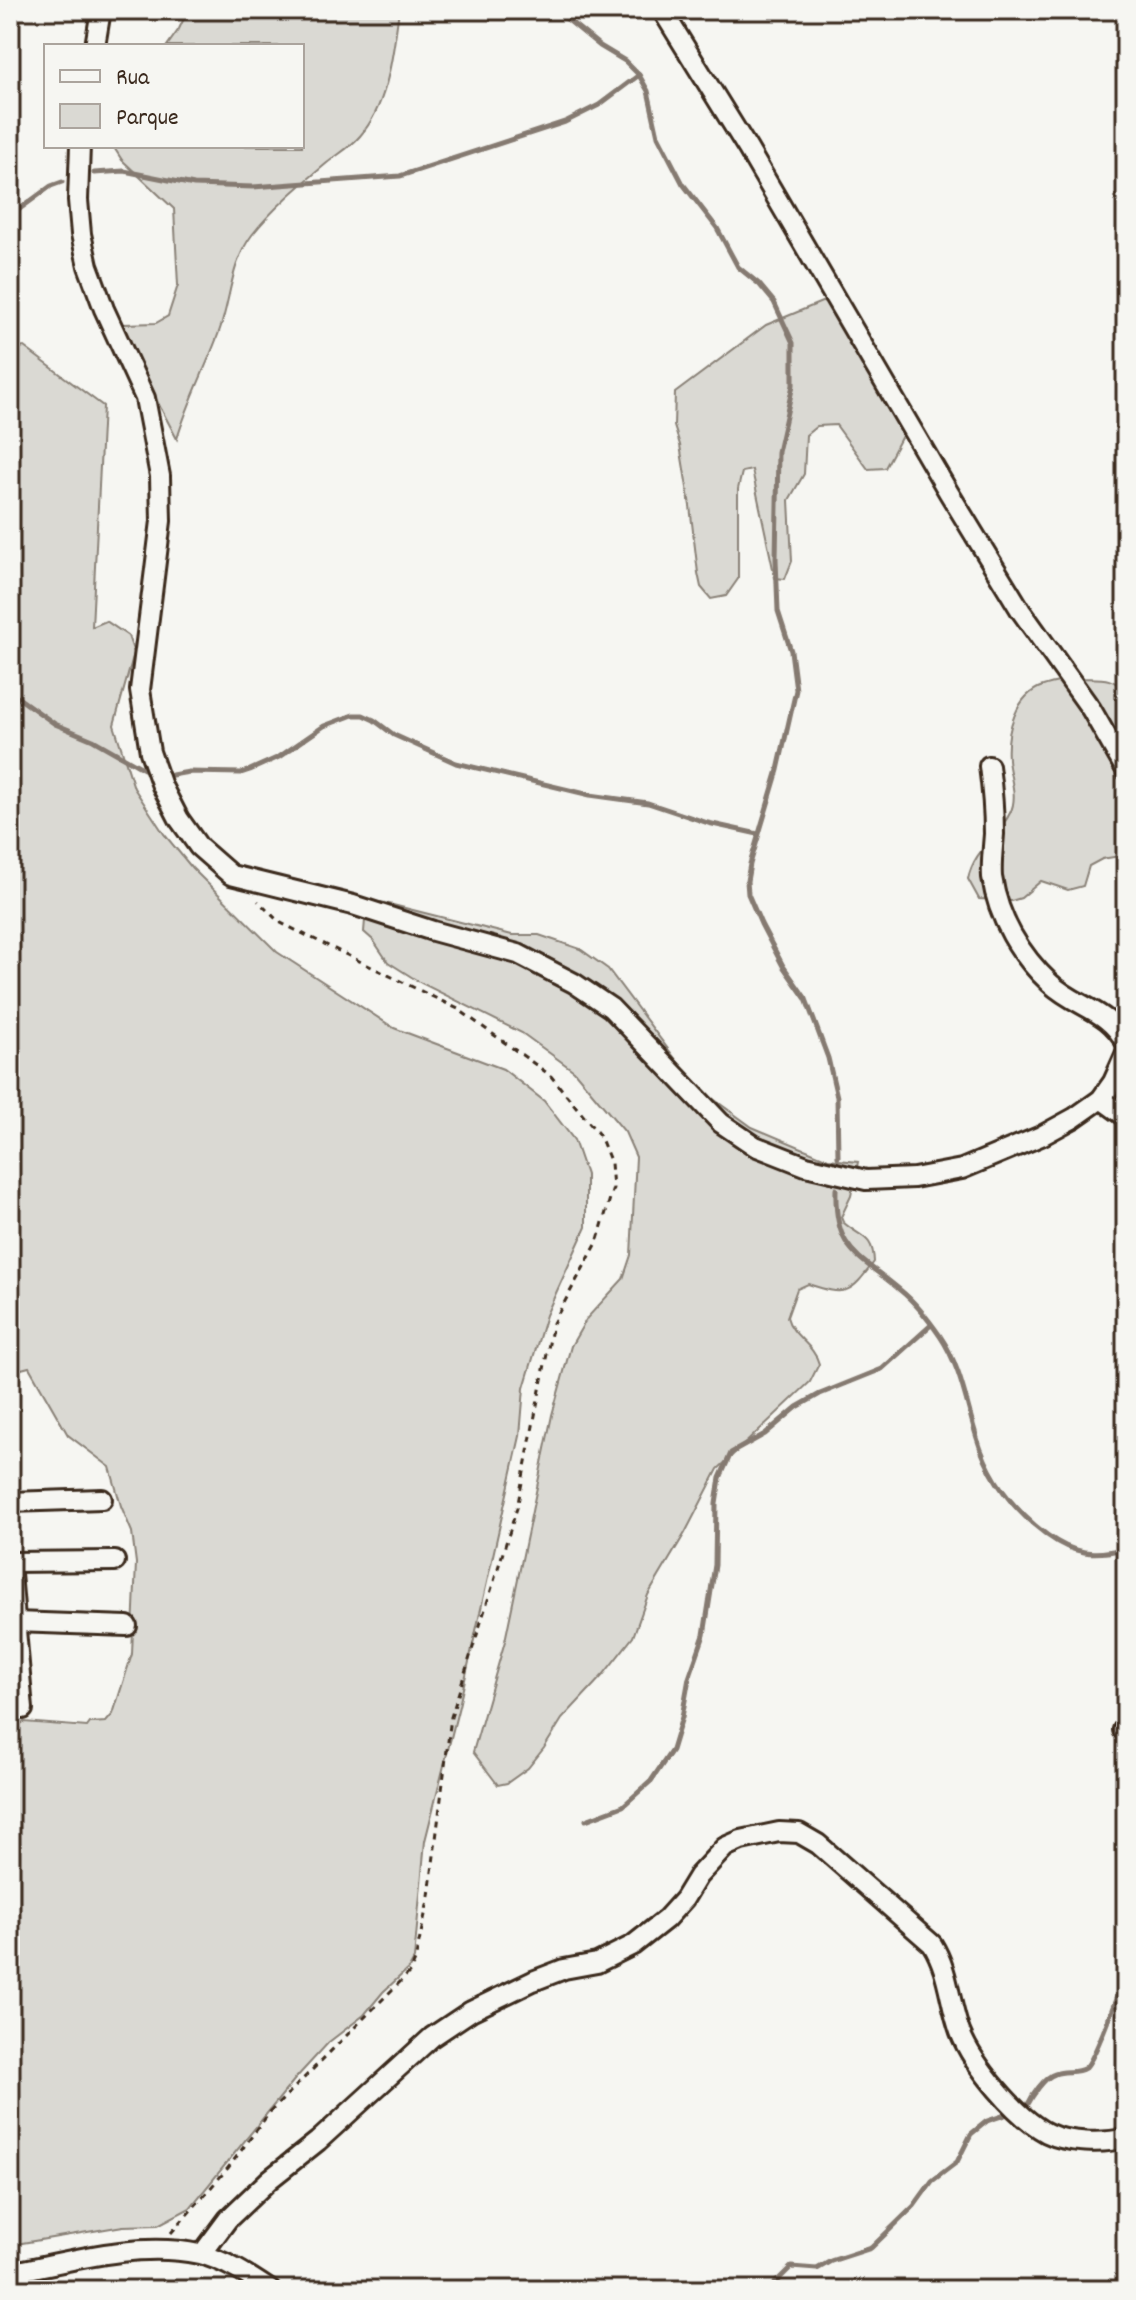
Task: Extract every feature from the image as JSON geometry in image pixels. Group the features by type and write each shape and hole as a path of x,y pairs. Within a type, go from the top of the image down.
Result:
{"street":[{"path":"95,44 101,10"},
{"path":"662,10 748,149 1021,611 1091,709 1126,770"},
{"path":"80,148 78,200 88,266 145,398 160,476 161,521 140,690 150,752 162,786 179,819 199,847 231,875 353,905 518,954 574,983 611,1008 721,1123 755,1146 806,1166 866,1180 914,1178 962,1169 1041,1136 1101,1099 1113,1082 1126,1053"},
{"path":"989,766 994,830 992,876 1002,915 1033,966 1067,997 1112,1022 1126,1043"},
{"path":"1101,1099 1126,1117"},
{"path":"10,1502 102,1499"},
{"path":"23,1709 10,1562 115,1561"},
{"path":"15,1622 127,1626"},
{"path":"202,2254 228,2219 270,2179 330,2131 432,2037 471,2011 533,1981 564,1969 597,1963 633,1945 666,1919 684,1899 698,1876 725,1847 741,1840 779,1832 799,1833 818,1844 932,1944 942,1960 960,2032 974,2058 1032,2124 1050,2135 1083,2140 1126,2138"},
{"path":"10,2273 158,2248 202,2254 240,2271 270,2290"}],"path":[{"path":"158,2248 228,2168 270,2112 410,1972 415,1961 429,1896 451,1717 517,1508 553,1323 597,1243 613,1188 611,1163 600,1136 550,1075 458,1009 279,922 231,875"}],"green space":[{"path":"188,10 399,10 384,93 370,123 353,144 278,206 245,246 235,270 219,332 177,439 124,338 124,324 156,323 168,316 178,285 174,209 122,160 114,148 304,148 304,44 168,44"},
{"path":"841,294 912,417 885,468 868,469 836,425 817,426 806,435 804,474 789,500 792,561 785,579 775,578 752,470 742,472 738,489 738,579 726,596 711,599 701,587 698,573 690,506 674,426 675,393 766,325"},
{"path":"24,347 103,406 92,627 106,621 128,636 134,653 114,725 134,788 164,834 192,868 277,952 394,1028 503,1069 544,1101 574,1140 586,1175 586,1227 546,1315 524,1388 520,1436 425,1841 414,1959 409,1968 364,2015 329,2042 295,2079 190,2208 158,2225 123,2226 10,2245 10,1730 24,1722 87,1727 90,1723 106,1722 113,1714 132,1654 136,1563 132,1532 110,1467 68,1435 29,1367 10,1372 10,350"},
{"path":"1079,678 1111,681 1126,693 1126,855 1102,859 1089,866 1083,886 1068,890 1041,881 1021,898 1011,901 979,899 968,879 971,869 1013,806 1008,749 1014,716 1033,691"},
{"path":"381,902 512,935 539,935 580,949 608,969 701,1090 752,1127 828,1159 858,1162 851,1196 841,1217 843,1222 868,1241 873,1253 874,1262 847,1290 831,1291 808,1284 797,1289 787,1317 819,1364 810,1382 718,1469 648,1595 633,1637 562,1719 528,1768 507,1783 498,1785 473,1752 505,1641 552,1415 571,1346 587,1318 623,1279 631,1255 636,1157 625,1132 574,1071 522,1033 421,983 388,962 364,932 365,920 374,905"}],"waterway":[{"path":"556,10 639,75 648,91 658,136 683,184 717,228 738,267 759,284 774,302 793,343 793,385 778,452 776,559 778,611 791,651 796,690 778,770 747,881 748,894 761,924 783,966 806,999 828,1058 837,1097 838,1157"},
{"path":"94,173 124,171 194,185 253,187 400,176 565,122 599,105 639,75"},
{"path":"10,216 51,186 62,182"},
{"path":"10,692 55,724 93,740 144,769"},
{"path":"172,775 189,772 241,773 279,757 324,726 353,715 363,715 394,735 456,763 590,795 648,803 708,823 758,834"},
{"path":"836,1189 839,1226 852,1250 911,1300 947,1348 958,1373 982,1453 995,1480 1013,1504 1047,1535 1075,1550 1094,1553 1126,1548"},
{"path":"586,1820 623,1806 651,1781 672,1750 689,1678 704,1635 715,1565 716,1504 720,1478 731,1453 765,1434 797,1407 820,1394 882,1369 931,1325"},
{"path":"1126,1793 1126,1821"},
{"path":"1021,2106 1027,2106 1039,2087 1051,2076 1085,2068 1101,2039 1126,1972"},
{"path":"768,2290 791,2267 817,2269 871,2248 914,2206 932,2181 957,2162 971,2134 987,2121 1011,2113"},
{"path":"1116,2290 1126,2256"}]}
